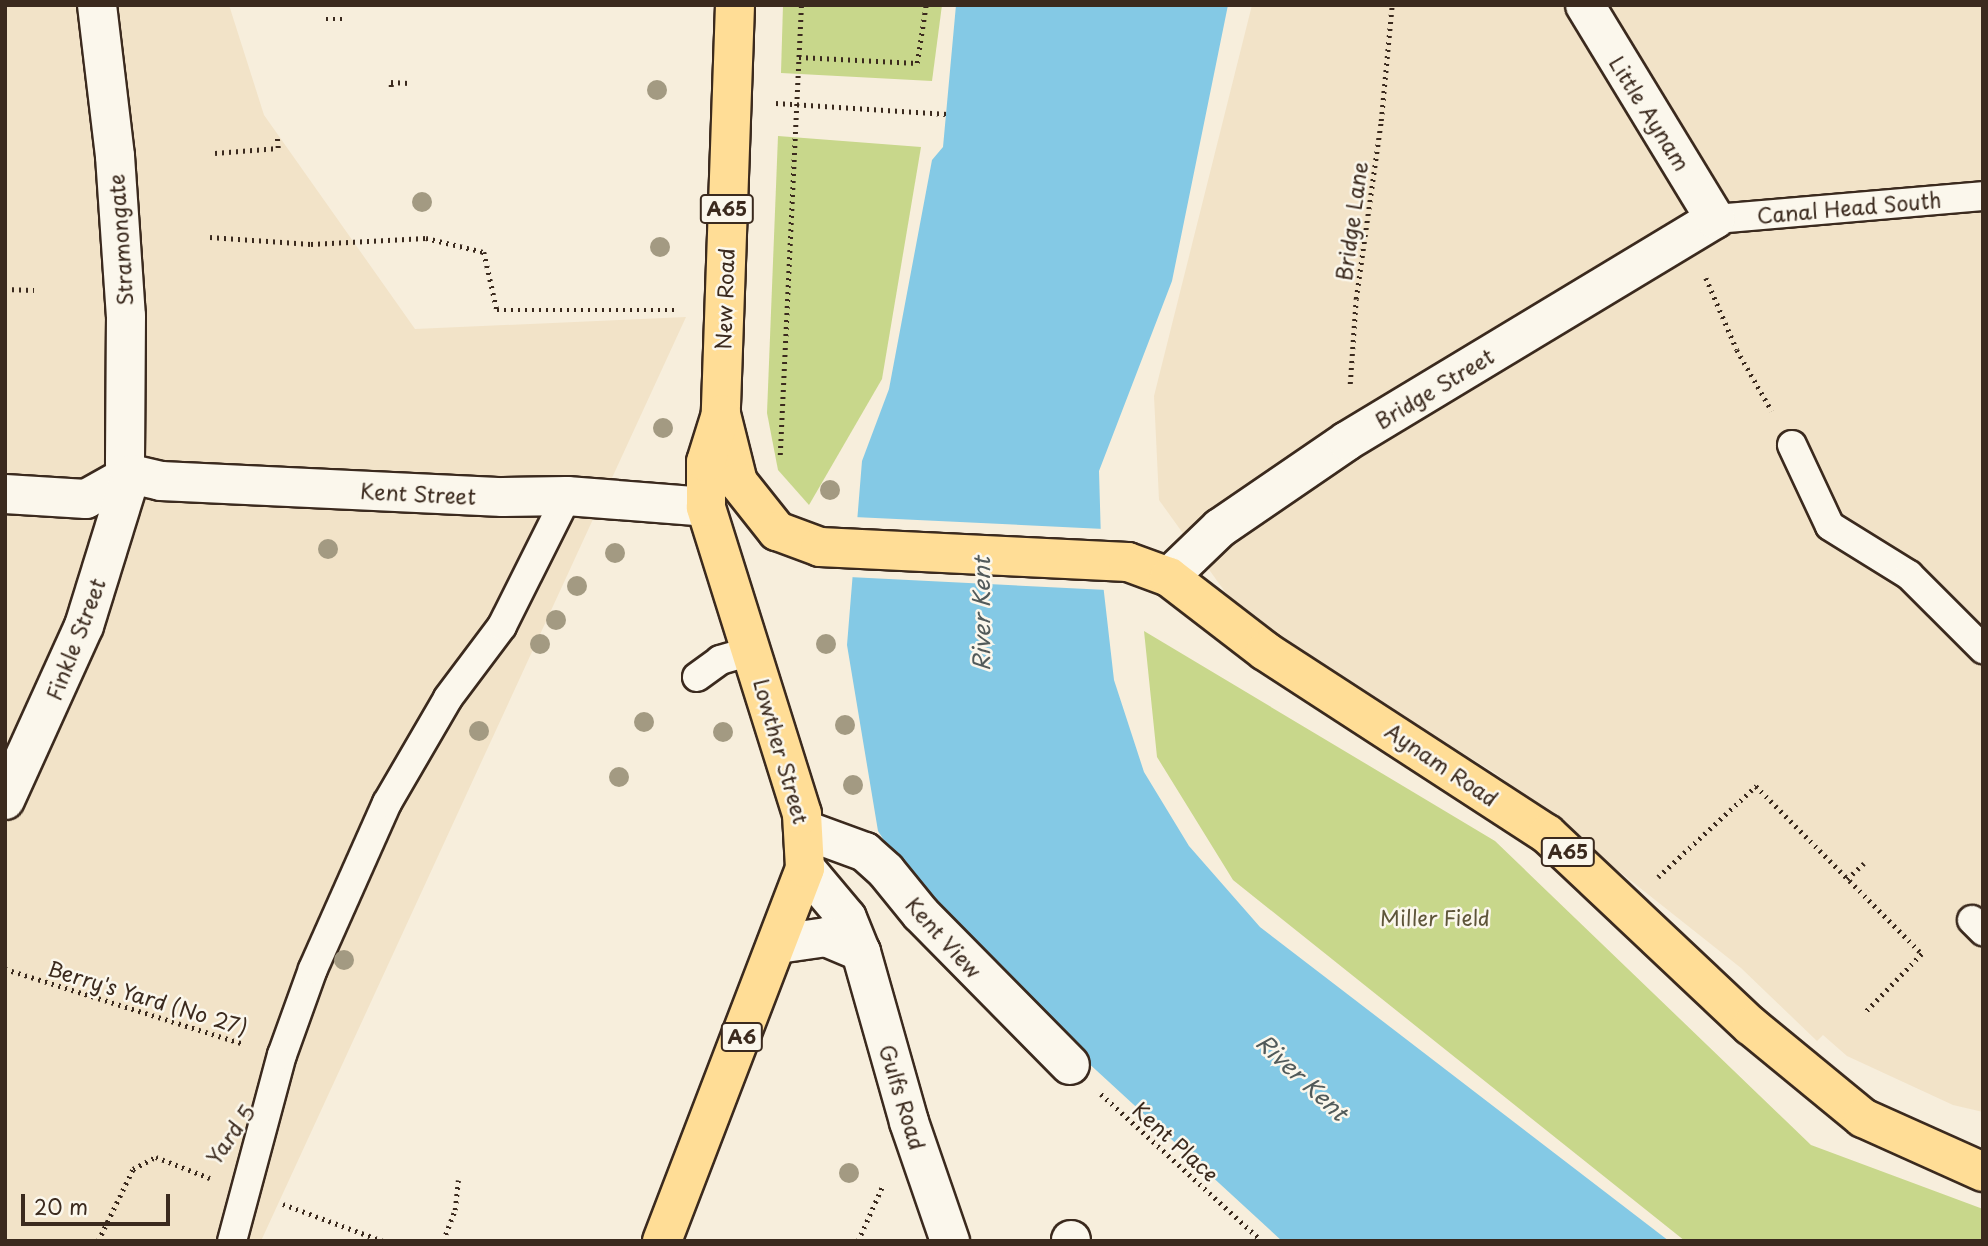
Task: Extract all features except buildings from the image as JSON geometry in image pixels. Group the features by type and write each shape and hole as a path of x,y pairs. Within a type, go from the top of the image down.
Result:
{"highway":[{"name":"New Road","path":"735,5 729,100 721,414 738,482 755,509 777,531 820,547"},
{"name":"Lowther Street","path":"662,1241 806,868 806,830 756,658 706,507 706,462 721,414"},
{"name":"Aynam Road","path":"820,547 1128,562 1169,577 1265,651 1547,834 1629,906 1751,1026 1863,1118 1983,1172"}],"street":[{"name":"Stramongate","path":"97,5 115,156 126,316 125,463 131,474"},
{"name":"Little Aynam","path":"1585,5 1701,228"},
{"name":"Bridge Street","path":"1169,577 1220,528 1347,441 1701,228"},
{"path":"5,494 86,499 131,474"},
{"name":"Kent Street","path":"131,474 161,481 503,497 567,496 706,507"},
{"name":"Finkle Street","path":"5,800 84,626 131,474"},
{"name":"Kent View","path":"806,830 865,852 886,870 921,914 1070,1065"},
{"name":"Gulfs Road","path":"806,868 847,918 861,952 909,1122 950,1241"},
{"path":"778,944 826,937 861,952"}],"lane":[{"name":"Canal Head South","path":"1701,228 1983,196"},
{"path":"1792,445 1830,526 1909,575 1983,649"},
{"path":"232,1241 282,1055 313,968 387,803 447,698 502,626 567,496"},
{"path":"697,677 720,660 737,655 756,658"}],"path":[{"path":"780,463 801,5"},
{"path":"799,57 917,63 926,5"},
{"name":"Bridge Lane","path":"1347,441 1356,299 1381,121 1392,5"},
{"path":"327,19 346,19"},
{"path":"391,87 391,82 409,83"},
{"path":"729,100 948,114"},
{"path":"215,153 278,148 277,136"},
{"path":"1701,228 1737,350 1792,445"},
{"path":"210,237 312,244 426,238 484,252 497,310 724,310"},
{"path":"5,289 34,290"},
{"path":"1654,881 1756,786 1922,954 1867,1012"},
{"path":"1847,879 1864,863"},
{"name":"Berry's Yard (No 27)","path":"5,969 282,1055"},
{"name":"Kent Place","path":"1070,1065 1262,1241"},
{"name":"Yard 5","path":"98,1241 133,1170 156,1157 217,1181"},
{"path":"443,1241 455,1210 458,1180"},
{"path":"276,1202 383,1241"}],"shaded area":[{"path":"5,5 229,5 264,115 415,329 686,317 261,1241 5,1241"},
{"path":"1252,5 1983,5 1983,1112 1953,1105 1847,1056 1823,1035 1817,1041 1741,968 1495,773 1246,621 1159,500 1154,396"}],"green space":[{"path":"783,5 942,5 932,81 781,73"},
{"path":"778,136 921,147 882,379 809,505 778,470 767,413"},
{"name":"Miller Field","path":"1144,631 1495,841 1811,1145 1983,1209 1983,1241 1685,1241 1233,880 1157,757"}],"water":[{"name":"River Kent","path":"956,5 1228,5 1172,281 1099,471 1102,575 1114,680 1144,772 1189,846 1260,927 1669,1241 1282,1241 998,980 926,905 878,831 847,645 862,461 889,389 932,160 943,147"}],"pier":[{"path":"854,517 1104,529 1107,590 849,577"}]}
